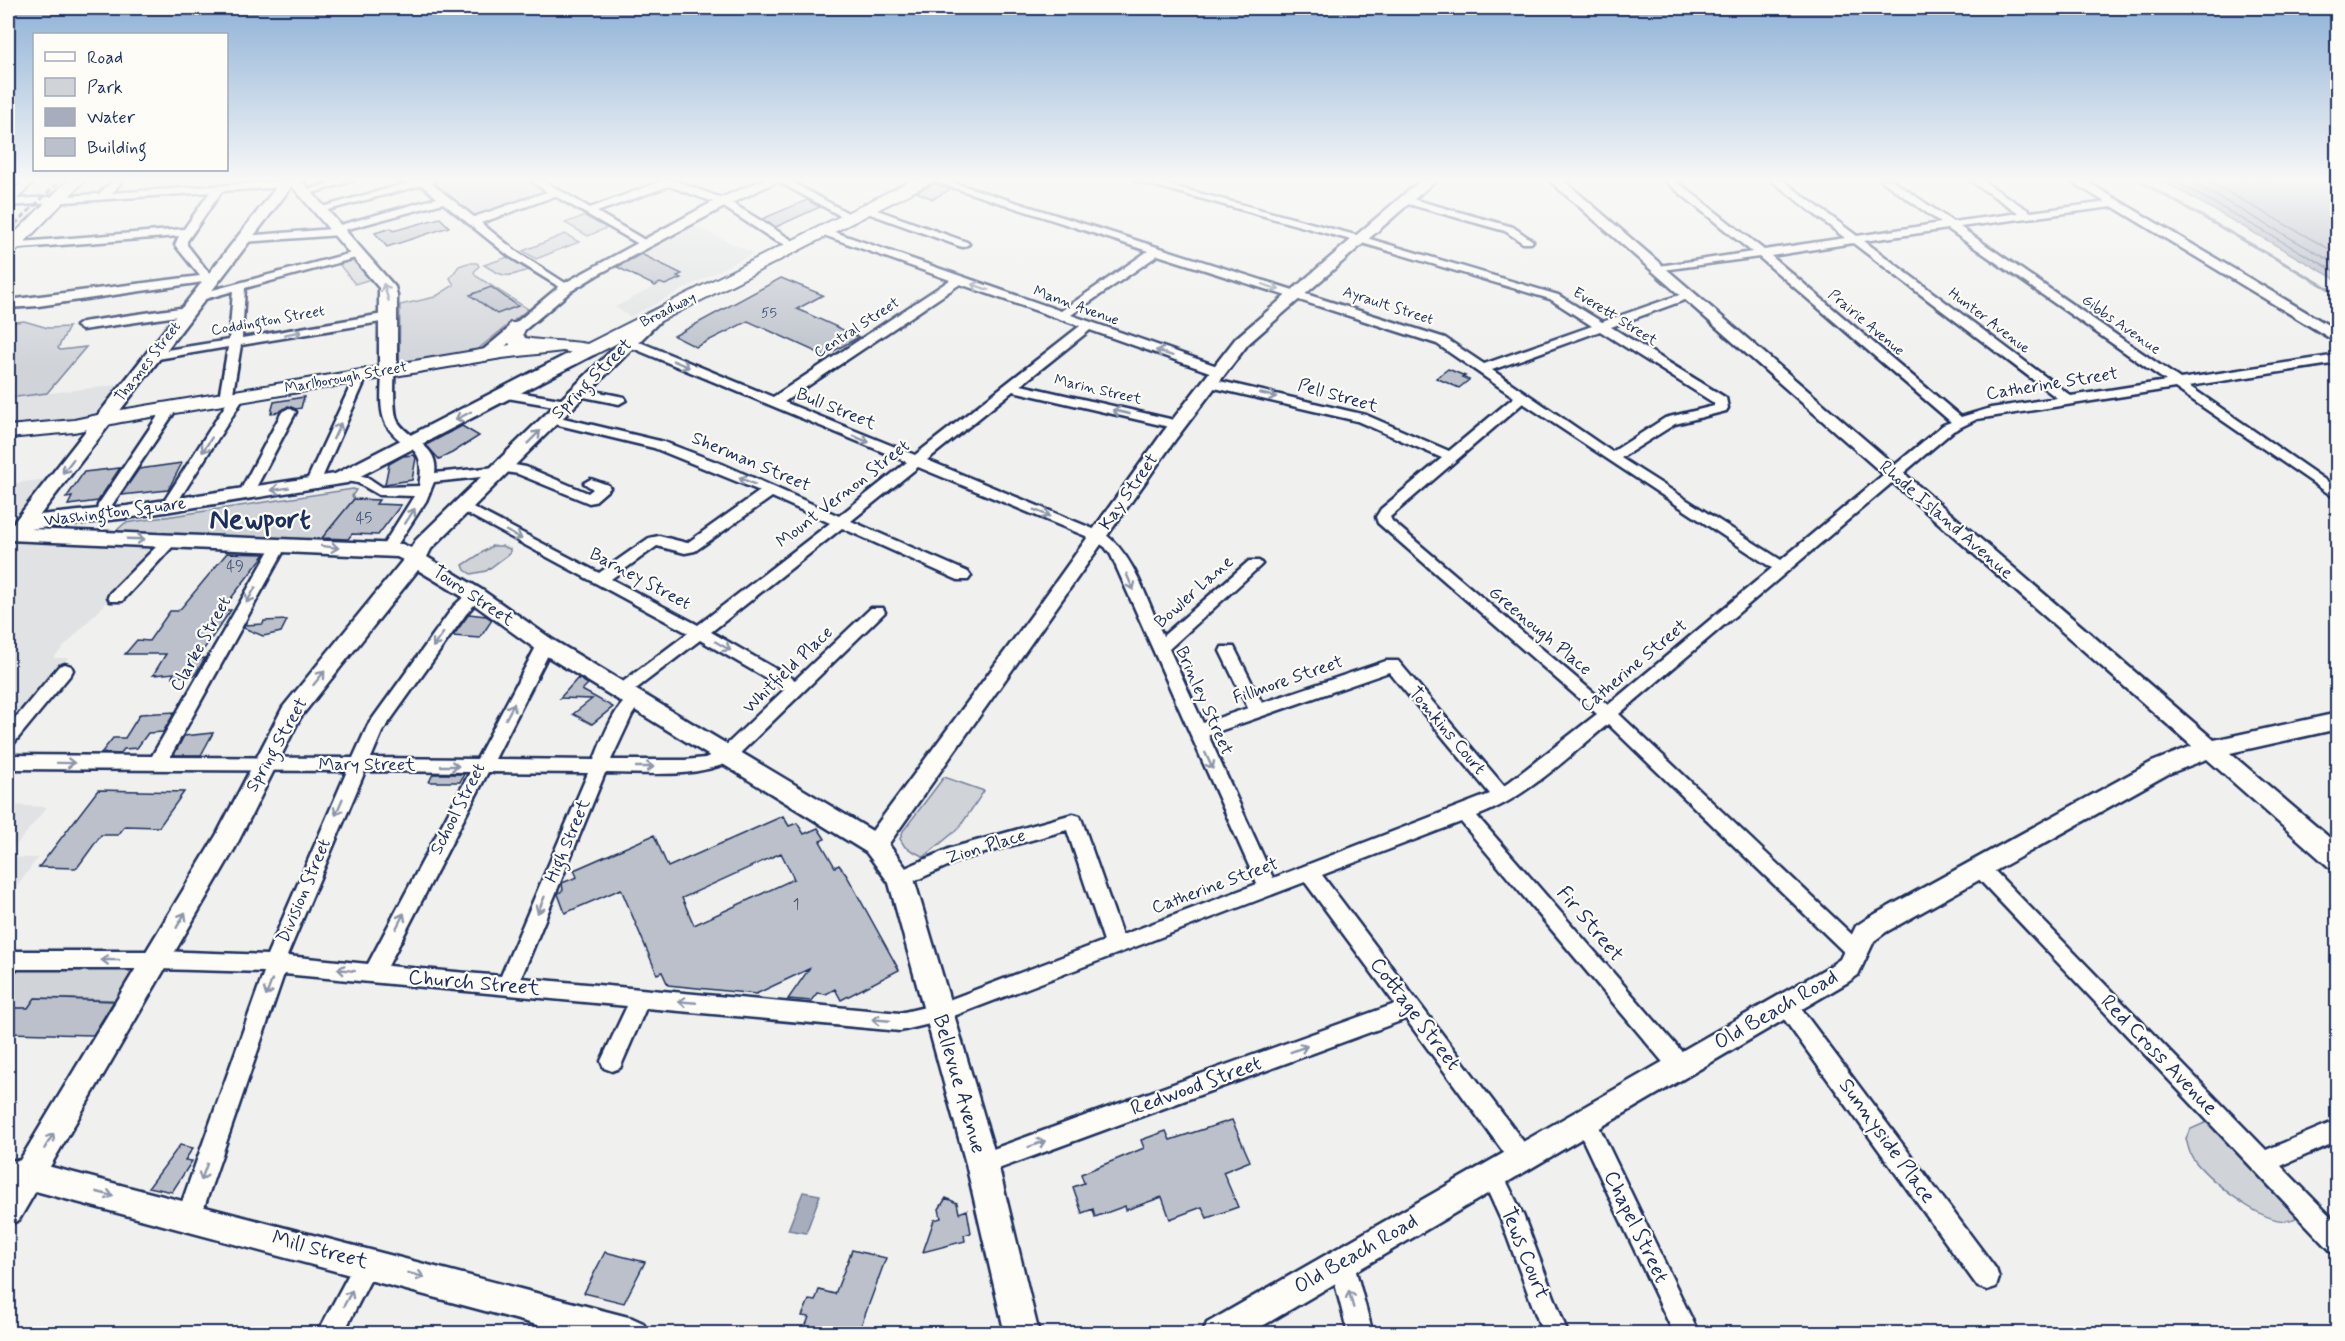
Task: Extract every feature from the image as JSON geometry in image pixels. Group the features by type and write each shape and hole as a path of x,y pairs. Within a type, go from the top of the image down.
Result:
{"main road":[{"name":"Thames Street","path":"15,534 240,243"},
{"path":"349,243 387,287 388,370"},
{"name":"Broadway","path":"412,441 799,243"},
{"name":"Spring Street","path":"8,1209 18,1174 158,960 226,841 291,713 415,559 425,543 654,318"},
{"path":"517,327 514,338 517,342 544,347"},
{"name":"Marlborough Street","path":"8,432 74,426 485,355 568,345 589,350"},
{"name":"Washington Square","path":"15,534 114,513 317,484 346,477 412,441"},
{"path":"97,538 92,534 96,527 114,513"},
{"name":"Touro Street","path":"15,534 402,551 476,595 545,645 874,845"},
{"name":"Bellevue Avenue","path":"874,845 901,879 981,1164 1022,1334"}],"street":[{"path":"9,247 62,243"},
{"path":"181,243 181,248 205,275 213,278"},
{"path":"498,243 566,288"},
{"path":"485,355 566,288 647,243"},
{"path":"788,243 794,245"},
{"name":"Mann Avenue","path":"854,243 1063,315 1215,377"},
{"name":"Ayrault Street","path":"1133,243 1441,341 1612,458 1781,567"},
{"name":"Kay Street","path":"874,845 1037,623 1178,425 1242,341 1355,243"},
{"name":"Everett Street","path":"1371,243 1554,297 1721,400 1721,408 1670,421 1612,458"},
{"name":"Rhode Island Avenue","path":"1628,243 2337,860"},
{"name":"Prairie Avenue","path":"1748,243 1959,422"},
{"path":"1659,269 1829,243"},
{"name":"Hunter Avenue","path":"1860,243 2068,400"},
{"name":"Gibbs Avenue","path":"1976,243 2337,496"},
{"path":"2179,243 2337,338"},
{"path":"1063,315 1157,250"},
{"path":"198,297 359,254"},
{"path":"8,304 213,278"},
{"name":"Central Street","path":"773,403 958,280"},
{"path":"168,506 232,397 239,287"},
{"path":"1483,369 1689,296"},
{"path":"82,326 187,311"},
{"name":"Coddington Street","path":"152,356 388,317"},
{"name":"Mount Vernon Street","path":"629,695 699,632 1087,326"},
{"name":"Bull Street","path":"626,344 638,346 1098,536"},
{"name":"Catherine Street","path":"938,1013 1503,797 1608,714 1948,428 1959,422 1991,412 2337,359"},
{"path":"387,550 425,485 428,462 426,454 393,425 389,416 388,370"},
{"path":"317,484 315,478 361,376"},
{"name":"Pell Street","path":"1215,377 1361,418 1452,457"},
{"name":"Marin Street","path":"1011,387 1178,425"},
{"path":"506,394 619,400"},
{"name":"Greenough Place","path":"1522,397 1386,512 1383,517 1385,523 1608,714 1857,952"},
{"path":"114,513 104,511 105,506 171,408"},
{"path":"245,495 289,412"},
{"name":"Sherman Street","path":"551,419 659,445 963,576"},
{"path":"346,477 362,480 379,491 425,485 501,469 521,470 589,498 603,488 591,483"},
{"path":"599,580 654,541 663,540 682,548 690,548 770,491"},
{"name":"Barney Street","path":"462,507 699,632 798,688"},
{"name":"Brinley Street","path":"1098,536 1110,544 1118,554 1268,888"},
{"path":"116,597 170,541"},
{"name":"Clarke Street","path":"157,763 280,545"},
{"name":"Bowler Lane","path":"1159,649 1254,564"},
{"name":"Division Street","path":"189,1216 274,973 275,964 357,765 374,730 460,610 476,595"},
{"name":"Whitfield Place","path":"726,756 877,612"},
{"name":"School Street","path":"374,973 545,645"},
{"path":"1228,651 1257,710"},
{"name":"Fillmore Street","path":"1196,732 1392,665"},
{"name":"Tomkins Court","path":"1392,665 1503,797"},
{"path":"8,738 64,670"},
{"name":"High Street","path":"507,986 599,766 625,712 629,695"},
{"name":"Old Beach Road","path":"1218,1334 1342,1264 1491,1174 1849,967 1857,952 1858,943 1865,933 1876,925 2160,768 2209,749 2337,721"},
{"name":"Mary Street","path":"8,762 685,767 708,764 726,756"},
{"name":"Fir Street","path":"1464,813 1680,1066"},
{"name":"Zion Place","path":"901,879 958,853 1073,821 1115,944"},
{"name":"Red Cross Avenue","path":"1980,868 2337,1242"},
{"name":"Cottage Street","path":"1309,872 1521,1157"},
{"name":"Church Street","path":"8,960 158,960 275,964 900,1022 938,1013"},
{"path":"612,1061 640,999"},
{"name":"Sunnyside Place","path":"1786,1005 1987,1278"},
{"name":"Redwood Street","path":"981,1164 1411,1008"},
{"name":"Chapel Street","path":"1585,1120 1687,1334"},
{"path":"2262,1163 2337,1131"},
{"name":"Mill Street","path":"18,1174 189,1216 632,1334"},
{"name":"Tews Court","path":"1491,1174 1511,1215 1556,1334"},
{"path":"329,1334 368,1263"},
{"path":"1342,1264 1361,1334"}],"shaded area":[{"path":"657,243 730,243 753,253 630,317 615,307 660,284 665,286 685,275 640,252"},
{"path":"125,384 102,416 8,425 8,398"},
{"path":"48,479 8,532 8,484"},
{"path":"15,540 160,547 53,658 68,658 8,730 8,549"},
{"path":"8,805 47,807 8,855"},
{"path":"8,857 38,858 8,898"}],"green space":[{"path":"544,243 578,243 536,259 523,251"},
{"path":"508,257 528,270 505,275 484,265"},
{"path":"353,259 371,279 355,284 338,263"},
{"path":"477,263 479,266 474,272 476,276 528,309 478,349 399,365 400,305 435,297 454,285 450,278 459,266"},
{"path":"24,321 48,328 69,327 58,348 60,350 86,347 47,393 8,398 8,323"},
{"path":"356,490 352,496 354,499 317,541 117,533 116,531 125,523"},
{"path":"492,546 510,549 510,553 486,571 471,574 465,570 463,565"},
{"path":"944,777 984,791 959,828 924,857 905,847 900,839 903,831"},
{"path":"140,966 120,1000 36,998 28,1008 12,1008 8,1014 8,967"},
{"path":"2207,1122 2297,1217 2286,1221 2258,1212 2227,1192 2202,1169 2191,1155 2186,1138 2191,1129"}],"water":[{"path":"2271,243 2337,243 2337,280"},
{"path":"803,1192 820,1195 806,1233 788,1230"}],"building":[{"path":"383,243 401,243 387,247"},
{"path":"641,254 682,274 677,276 681,278 665,285 660,283 655,286 617,267"},
{"path":"781,278 823,295 797,309 859,337 825,356 748,321 696,347 674,336"},
{"path":"491,287 518,306 497,314 470,295"},
{"path":"1448,369 1469,380 1459,388 1436,378"},
{"path":"304,397 301,408 288,406 280,412 271,413 274,402"},
{"path":"462,426 479,436 439,459 426,445"},
{"path":"414,455 416,458 412,480 385,484 389,464 403,456"},
{"path":"182,463 168,490 121,495 139,469"},
{"path":"120,468 98,501 68,505 72,497 66,498 84,472"},
{"path":"354,499 379,500 376,504 401,505 378,535 352,534 348,539 322,538"},
{"path":"227,553 265,554 222,610 231,610 197,659 205,658 195,675 172,677 174,673 153,675 166,654 125,654 137,640 149,641 170,611 178,611 182,607"},
{"path":"469,614 486,616 492,620 480,638 453,636"},
{"path":"287,620 281,632 263,636 244,628 245,625 263,624 264,621"},
{"path":"578,678 588,684 582,690 613,707 592,724 573,714 592,699 560,698"},
{"path":"175,712 163,732 148,733 137,748 124,749 120,754 101,753 113,738 125,738 140,714"},
{"path":"213,733 201,755 174,755 184,736"},
{"path":"433,774 464,774 460,782 429,782"},
{"path":"98,790 184,792 159,827 125,826 118,835 101,835 77,868 39,867"},
{"path":"783,816 789,826 797,823 804,834 818,828 825,839 820,841 835,867 839,865 847,876 899,970 841,1000 835,989 826,994 817,993 811,1001 788,999 809,969 756,994 668,985 662,972 657,974 621,889 565,913 558,894 563,890 562,883 577,877 574,870 654,835 668,867","holes":["781,853 794,879 694,925 682,898"]},
{"path":"35,998 114,1001 93,1035 8,1033 8,1014 12,1008 28,1008"},
{"path":"1232,1120 1250,1161 1223,1172 1238,1207 1207,1218 1202,1207 1170,1219 1162,1197 1126,1210 1125,1206 1095,1217 1093,1209 1082,1213 1073,1187 1084,1183 1081,1174 1144,1148 1141,1140 1166,1131 1170,1140"},
{"path":"180,1145 193,1148 185,1160 192,1161 172,1192 149,1187"},
{"path":"946,1198 957,1203 959,1213 967,1210 971,1233 964,1235 965,1241 923,1252 934,1220 941,1218 939,1209"},
{"path":"852,1250 886,1258 858,1334 819,1334 804,1330 809,1317 802,1316 809,1300 815,1301 819,1290 835,1294"},
{"path":"605,1252 645,1262 624,1303 584,1293"}],"waterway":[{"path":"2248,243 2338,294"}],"district":[{"name":"Newport","path":"260,519"}]}
